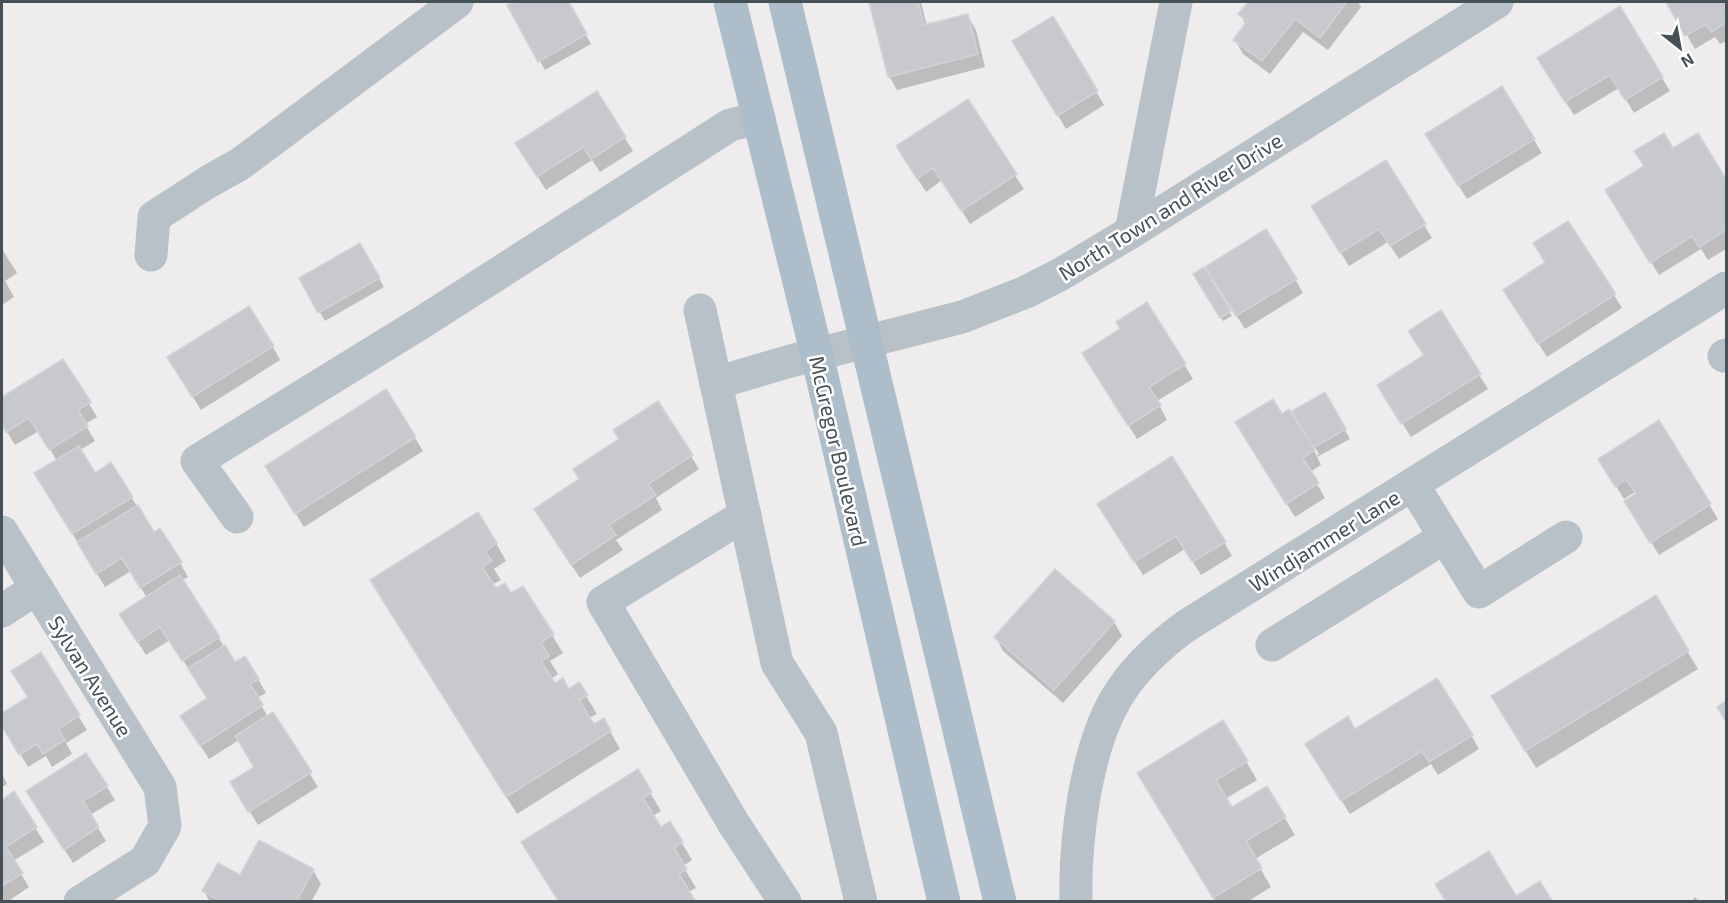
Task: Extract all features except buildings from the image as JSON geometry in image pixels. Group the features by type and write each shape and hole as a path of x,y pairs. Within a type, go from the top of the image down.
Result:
{"main road":[{"name":"McGregor Boulevard","path":"729,2 817,355 944,902"},
{"path":"785,2 1000,902"}],"street":[{"path":"151,255 154,217 240,164 457,2"},
{"path":"1131,232 1176,2"},
{"name":"North Town and River Drive","path":"716,383 962,317 1026,292 1131,232 1497,2"},
{"path":"237,517 197,461 424,321 730,125 759,118"},
{"name":"Windjammer Lane","path":"1076,902 1077,838 1097,738 1112,705 1134,672 1159,646 1186,626 1726,288"},
{"path":"700,310 777,663 821,733 861,902"},
{"path":"1413,485 1479,592 1566,537"},
{"path":"745,515 603,602 734,824 785,902"},
{"name":"Sylvan Avenue","path":"2,532 160,787 165,826 145,861 80,902"},
{"path":"1272,645 1445,537"},
{"path":"2,610 37,588"}]}
